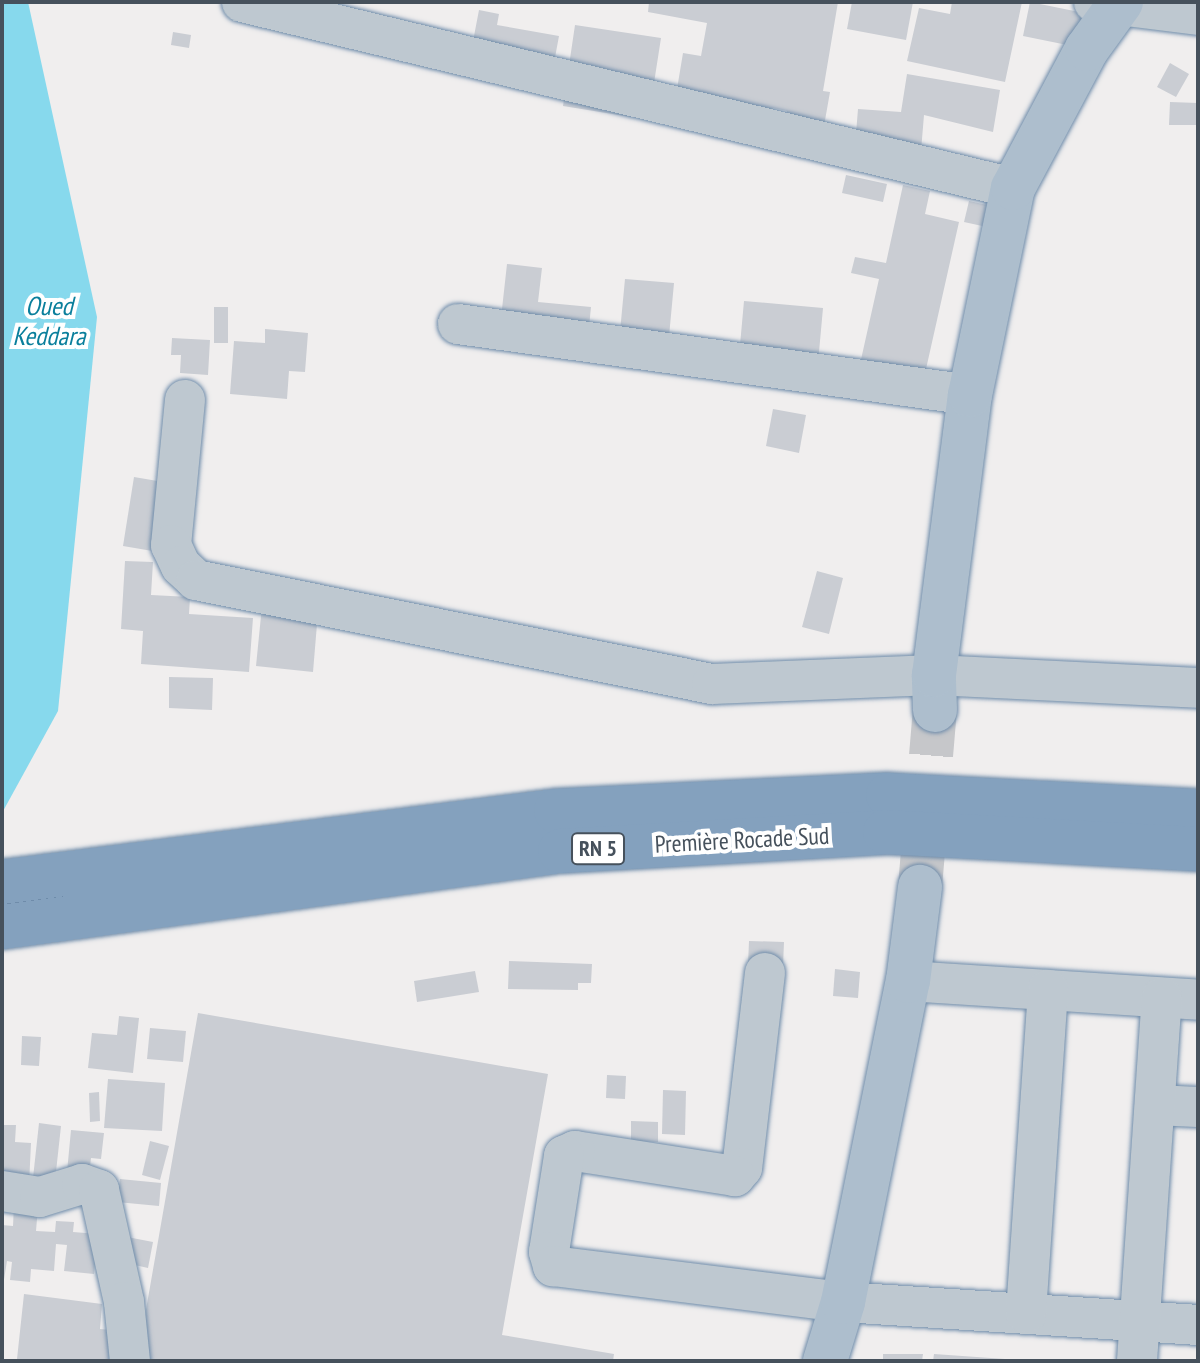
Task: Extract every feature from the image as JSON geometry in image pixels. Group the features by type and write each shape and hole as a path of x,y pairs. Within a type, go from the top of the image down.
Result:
{"highway":[{"name":"Première Rocade Sud","path":"2,882 556,811 888,795 1198,811"},
{"name":"Première Rocade Sud","path":"2,927 560,851 885,832 1198,849"}],"main road":[{"path":"935,693 970,395 1013,188 1111,4"},
{"path":"825,1361 843,1302 908,981 920,887"}],"street":[{"path":"242,2 1013,188"},
{"path":"1111,4 1198,15"},
{"path":"458,324 970,395"},
{"path":"185,400 171,545 181,566 196,580 712,684 935,693 1198,688"},
{"path":"765,973 742,1168 735,1176 575,1151 564,1156 549,1252 553,1266 843,1302 1198,1325"},
{"path":"908,981 1180,999 1155,1105 1143,1321 1137,1361"},
{"path":"1026,1313 1048,990"},
{"path":"1155,1105 1198,1107"},
{"path":"2,1191 40,1197 82,1184 99,1190 124,1302 130,1361"}],"water":[{"name":"Oued Keddara","path":"2,2 28,2 97,317 58,711 2,813"}],"building":[{"path":"649,2 838,2 823,91 830,92 821,143 783,136 787,111 773,108 769,130 673,113 683,53 701,56 707,23 648,12"},
{"path":"852,2 913,2 906,40 847,29"},
{"path":"952,2 1022,2 1005,82 907,61 919,8 950,14"},
{"path":"1030,2 1089,14 1082,48 1023,36"},
{"path":"479,10 499,14 497,25 559,36 551,79 469,62"},
{"path":"575,25 661,38 654,83 637,80 631,117 563,106"},
{"path":"173,32 191,35 189,48 171,45"},
{"path":"1170,63 1189,74 1176,97 1157,87"},
{"path":"907,74 1000,90 993,132 924,115 920,163 854,158 858,109 901,112"},
{"path":"1170,102 1198,103 1198,125 1169,125"},
{"path":"846,175 887,184 883,202 842,193"},
{"path":"903,185 930,191 925,214 959,222 924,378 860,364 879,279 851,273 855,257 886,263"},
{"path":"969,201 1001,208 996,229 964,222"},
{"path":"507,264 542,268 538,302 591,307 588,337 500,327"},
{"path":"625,279 674,283 668,347 619,342"},
{"path":"744,301 823,308 818,363 739,356"},
{"path":"214,307 228,307 228,343 214,343"},
{"path":"265,329 308,333 305,372 289,371 287,399 230,394 234,341 265,343"},
{"path":"172,338 210,340 208,375 180,373 181,355 171,355"},
{"path":"773,409 806,415 799,453 766,446"},
{"path":"134,477 181,485 170,554 123,546"},
{"path":"125,561 153,562 151,595 190,597 189,614 253,618 249,672 141,664 143,631 121,629"},
{"path":"817,571 843,578 829,634 802,627"},
{"path":"262,606 318,612 313,672 256,666"},
{"path":"169,677 213,678 212,710 169,708"},
{"path":"749,941 784,942 783,966 748,965"},
{"path":"509,961 592,964 591,983 578,983 578,990 508,989"},
{"path":"835,969 860,972 858,998 833,996"},
{"path":"475,971 479,992 417,1002 414,981"},
{"path":"198,1013 548,1074 502,1335 614,1354 613,1361 137,1361"},
{"path":"119,1016 139,1018 133,1073 88,1068 92,1033 117,1035"},
{"path":"150,1028 186,1031 183,1062 147,1059"},
{"path":"22,1036 41,1037 39,1066 21,1065"},
{"path":"607,1075 626,1076 625,1099 606,1098"},
{"path":"108,1079 165,1083 162,1131 104,1128"},
{"path":"663,1090 686,1091 685,1135 662,1134"},
{"path":"99,1092 100,1121 90,1122 89,1093"},
{"path":"631,1121 658,1122 658,1142 631,1141"},
{"path":"39,1123 61,1126 54,1190 32,1187"},
{"path":"2,1125 16,1125 15,1142 31,1143 29,1185 2,1183"},
{"path":"71,1130 104,1133 101,1159 91,1158 89,1175 67,1172"},
{"path":"150,1141 169,1146 160,1180 142,1175"},
{"path":"120,1179 161,1183 159,1206 117,1202"},
{"path":"14,1205 38,1207 36,1231 55,1232 56,1221 74,1222 73,1232 98,1234 94,1274 64,1271 67,1245 56,1244 54,1271 31,1269 30,1282 10,1280 12,1262 7,1261 2,1292 2,1225 13,1226"},
{"path":"122,1236 153,1242 148,1268 117,1261"},
{"path":"24,1294 102,1304 100,1329 121,1331 117,1361 17,1359"},
{"path":"883,1354 923,1354 922,1361 883,1361"},
{"path":"934,1354 1005,1359 1005,1361 933,1361"}],"tunnel":[{"path":"920,887 935,710"}]}
